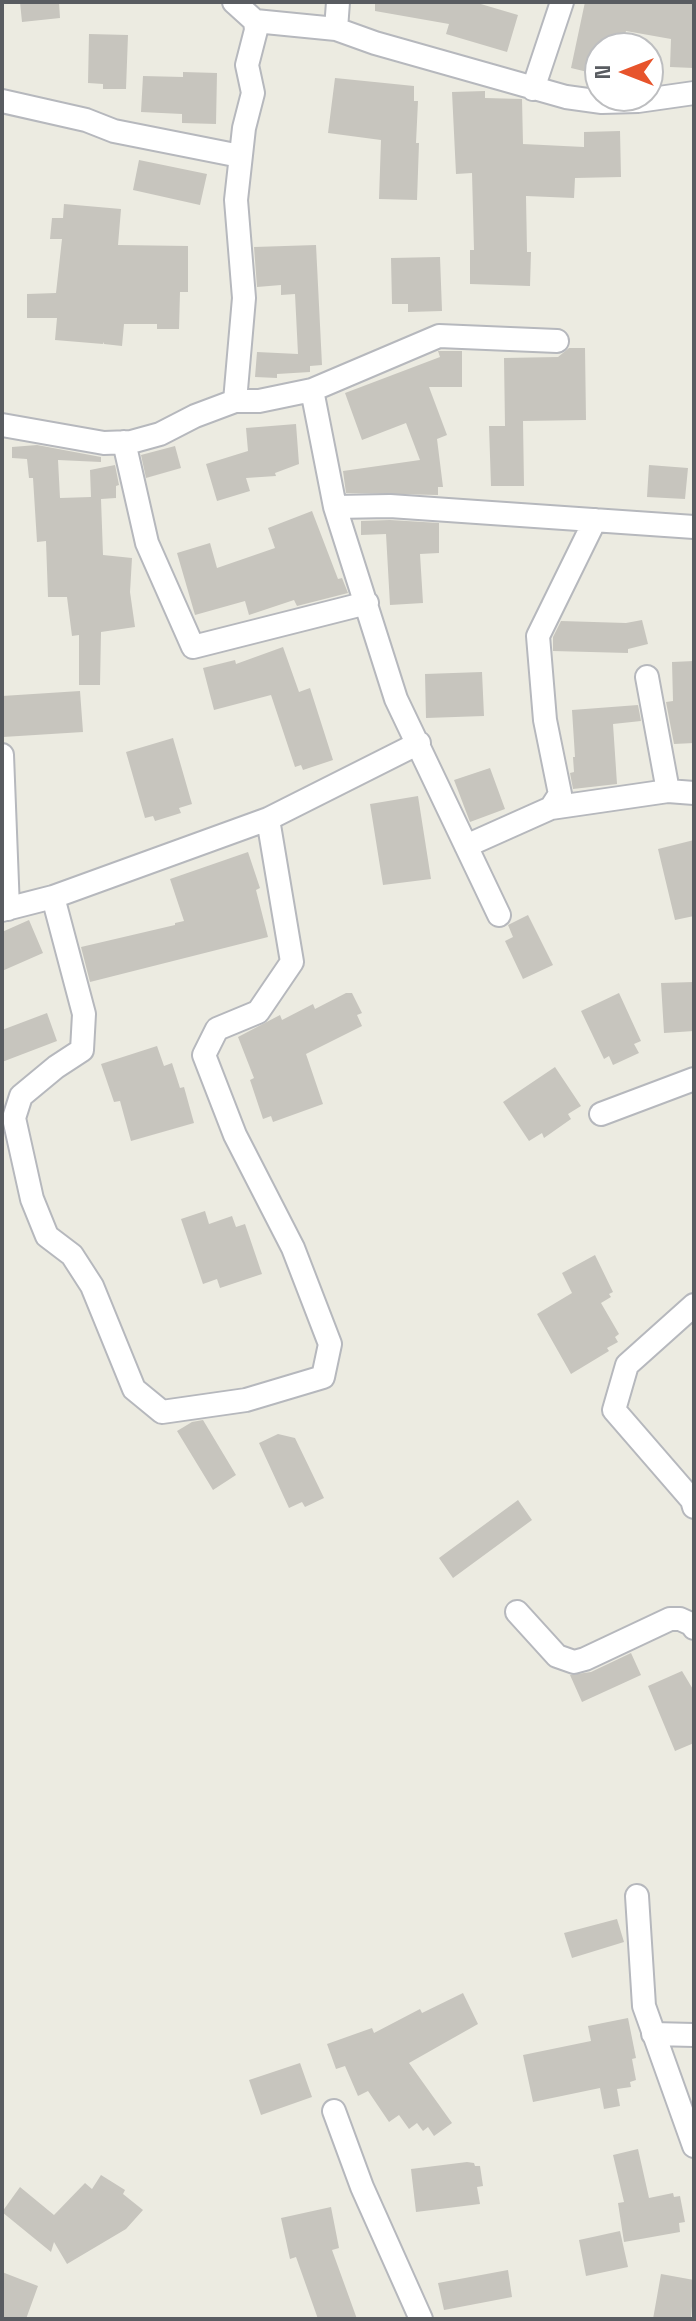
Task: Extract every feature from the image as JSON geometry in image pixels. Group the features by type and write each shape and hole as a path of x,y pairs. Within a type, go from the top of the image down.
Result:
{"street":[{"path":"234,2 255,21 336,29 533,89 602,102 638,101 694,93"},
{"path":"336,29 338,2"},
{"path":"533,89 562,2"},
{"path":"235,401 244,298 236,200 240,156 253,93 247,65 256,30 255,21"},
{"path":"2,101 86,120 114,131 240,156"},
{"path":"2,425 104,443 124,442 160,434 235,401 259,401 312,390 439,336 557,341"},
{"path":"312,390 335,507 396,699 499,915"},
{"path":"124,442 147,543 193,647 367,603"},
{"path":"335,507 390,506 694,527"},
{"path":"551,808 560,794 545,720 538,636 595,520"},
{"path":"647,677 668,791"},
{"path":"2,755 5,909 53,897 268,819 419,743"},
{"path":"466,846 551,808 668,791 694,793"},
{"path":"53,897 84,1014 82,1050 21,1096 14,1118 32,1199 47,1236 72,1255 92,1286 134,1389 162,1412 246,1400 323,1377 330,1344 293,1248 235,1135 204,1055 217,1029 258,1012 292,962 268,819"},
{"path":"601,1114 694,1079"},
{"path":"694,1305 627,1365 614,1410 692,1500 694,1507"},
{"path":"517,1612 557,1656 574,1662 670,1619 680,1619 694,1628"},
{"path":"637,1896 644,2006 694,2146"},
{"path":"653,2034 694,2035"},
{"path":"334,2111 362,2187 421,2319"}],"building":[{"path":"20,2 59,2 60,18 22,22"},
{"path":"375,2 474,2 518,15 507,52 446,34 449,24 375,11"},
{"path":"585,2 694,2 694,68 670,67 671,39 664,38 664,32 626,31 584,32 584,71 571,68"},
{"path":"89,34 128,35 126,89 103,89 103,84 88,83"},
{"path":"183,72 217,73 216,124 182,123 182,114 141,112 143,76 183,77"},
{"path":"335,78 414,86 414,101 418,101 417,200 379,199 381,140 328,133"},
{"path":"485,91 485,98 522,99 523,144 584,147 584,132 620,131 621,177 575,178 574,198 526,196 527,252 531,252 530,286 470,284 470,250 474,250 472,173 456,174 452,92"},
{"path":"139,160 207,174 200,205 133,190"},
{"path":"64,204 121,209 118,245 188,246 188,292 180,292 179,329 157,329 157,324 124,324 122,346 55,340 57,318 27,318 27,294 56,293 62,239 50,239 52,218 63,218"},
{"path":"316,245 322,365 310,366 310,372 277,374 277,378 255,377 257,352 298,354 295,294 281,295 281,285 257,287 254,247"},
{"path":"440,257 442,311 408,312 408,304 392,304 391,258"},
{"path":"569,348 585,348 586,420 523,421 524,486 491,486 489,426 505,426 504,358 558,357"},
{"path":"438,351 462,351 462,387 429,387 447,435 437,439 443,487 438,487 438,495 346,493 343,471 420,460 406,423 362,440 345,393 440,357"},
{"path":"296,424 299,464 275,473 276,476 246,478 250,491 217,501 206,464 248,451 246,428"},
{"path":"37,445 101,457 101,462 58,460 60,498 91,497 90,470 115,465 119,485 116,486 116,498 101,499 103,555 132,558 130,592 135,627 101,632 100,685 79,685 79,635 72,636 67,597 48,597 46,541 37,542 33,478 29,478 27,459 12,458 12,447"},
{"path":"175,446 181,468 146,478 141,455"},
{"path":"649,465 688,468 685,499 647,497"},
{"path":"312,511 338,579 342,578 348,593 297,606 294,600 249,615 245,601 195,615 177,553 210,543 217,568 275,548 268,528"},
{"path":"361,521 439,523 439,553 420,554 423,603 390,605 386,534 361,535"},
{"path":"642,620 648,644 628,649 628,653 553,651 553,637 561,621 626,623"},
{"path":"283,647 299,692 310,688 333,760 303,770 301,765 295,767 271,695 214,710 203,668 235,660 236,664"},
{"path":"694,661 694,743 674,744 666,702 673,701 672,662"},
{"path":"482,672 484,716 426,718 425,674"},
{"path":"80,691 83,732 3,737 2,696"},
{"path":"638,705 641,721 613,724 617,784 573,789 570,773 574,772 575,757 572,710"},
{"path":"173,738 192,804 179,808 181,813 155,821 153,816 145,818 126,752"},
{"path":"490,768 505,809 470,822 454,780"},
{"path":"418,796 431,879 383,885 370,804"},
{"path":"694,840 694,916 675,920 658,849"},
{"path":"248,852 260,888 256,890 268,937 90,982 81,947 184,921 170,879"},
{"path":"528,915 553,965 523,979 505,941 513,937 508,925"},
{"path":"29,920 43,953 2,971 2,932"},
{"path":"694,982 694,1031 664,1033 661,983"},
{"path":"352,993 362,1013 357,1015 362,1026 306,1054 323,1104 273,1122 271,1116 263,1119 250,1080 254,1078 238,1037 280,1015 282,1020 313,1004 315,1009"},
{"path":"619,993 641,1041 634,1044 639,1053 613,1065 609,1056 604,1059 581,1011"},
{"path":"47,1013 57,1041 2,1062 2,1030"},
{"path":"157,1046 164,1066 172,1063 180,1088 184,1087 194,1123 131,1141 120,1101 114,1102 101,1064"},
{"path":"555,1067 581,1106 568,1114 571,1119 544,1138 542,1133 529,1141 503,1102"},
{"path":"205,1211 209,1224 232,1216 236,1227 245,1224 262,1274 220,1288 217,1279 203,1284 181,1219"},
{"path":"595,1255 613,1292 601,1303 619,1334 615,1337 618,1342 571,1374 537,1314 572,1293 562,1273"},
{"path":"203,1420 236,1475 213,1490 177,1431 192,1422"},
{"path":"278,1434 295,1438 324,1498 305,1507 302,1502 289,1508 259,1443"},
{"path":"518,1500 532,1520 453,1578 439,1558"},
{"path":"631,1653 641,1675 582,1702 570,1675 591,1672"},
{"path":"682,1671 694,1691 694,1743 675,1751 648,1686"},
{"path":"617,1919 624,1942 572,1958 564,1933"},
{"path":"463,1993 478,2024 409,2063 452,2123 434,2136 428,2127 423,2131 417,2123 409,2129 399,2115 389,2122 368,2091 358,2096 345,2066 336,2069 327,2044 372,2028 374,2033 420,2009 422,2013"},
{"path":"628,2018 636,2058 632,2059 636,2080 630,2082 631,2087 617,2089 620,2106 604,2109 600,2088 533,2102 523,2055 591,2041 588,2026"},
{"path":"300,2063 312,2097 261,2115 249,2080"},
{"path":"638,2149 649,2198 673,2193 674,2197 680,2196 685,2222 679,2223 680,2232 624,2242 618,2203 624,2202 613,2155"},
{"path":"467,2162 480,2166 483,2186 477,2187 480,2204 416,2212 411,2169"},
{"path":"101,2175 125,2190 123,2194 143,2210 126,2229 67,2264 54,2242 51,2252 2,2212 20,2187 54,2215 85,2183 92,2189"},
{"path":"331,2207 339,2248 332,2250 357,2319 318,2319 296,2257 290,2259 281,2218"},
{"path":"620,2231 628,2267 586,2276 579,2240"},
{"path":"508,2270 512,2297 444,2310 438,2283"},
{"path":"2,2272 38,2286 26,2319 2,2319"},
{"path":"661,2274 694,2280 691,2319 653,2319"}]}
